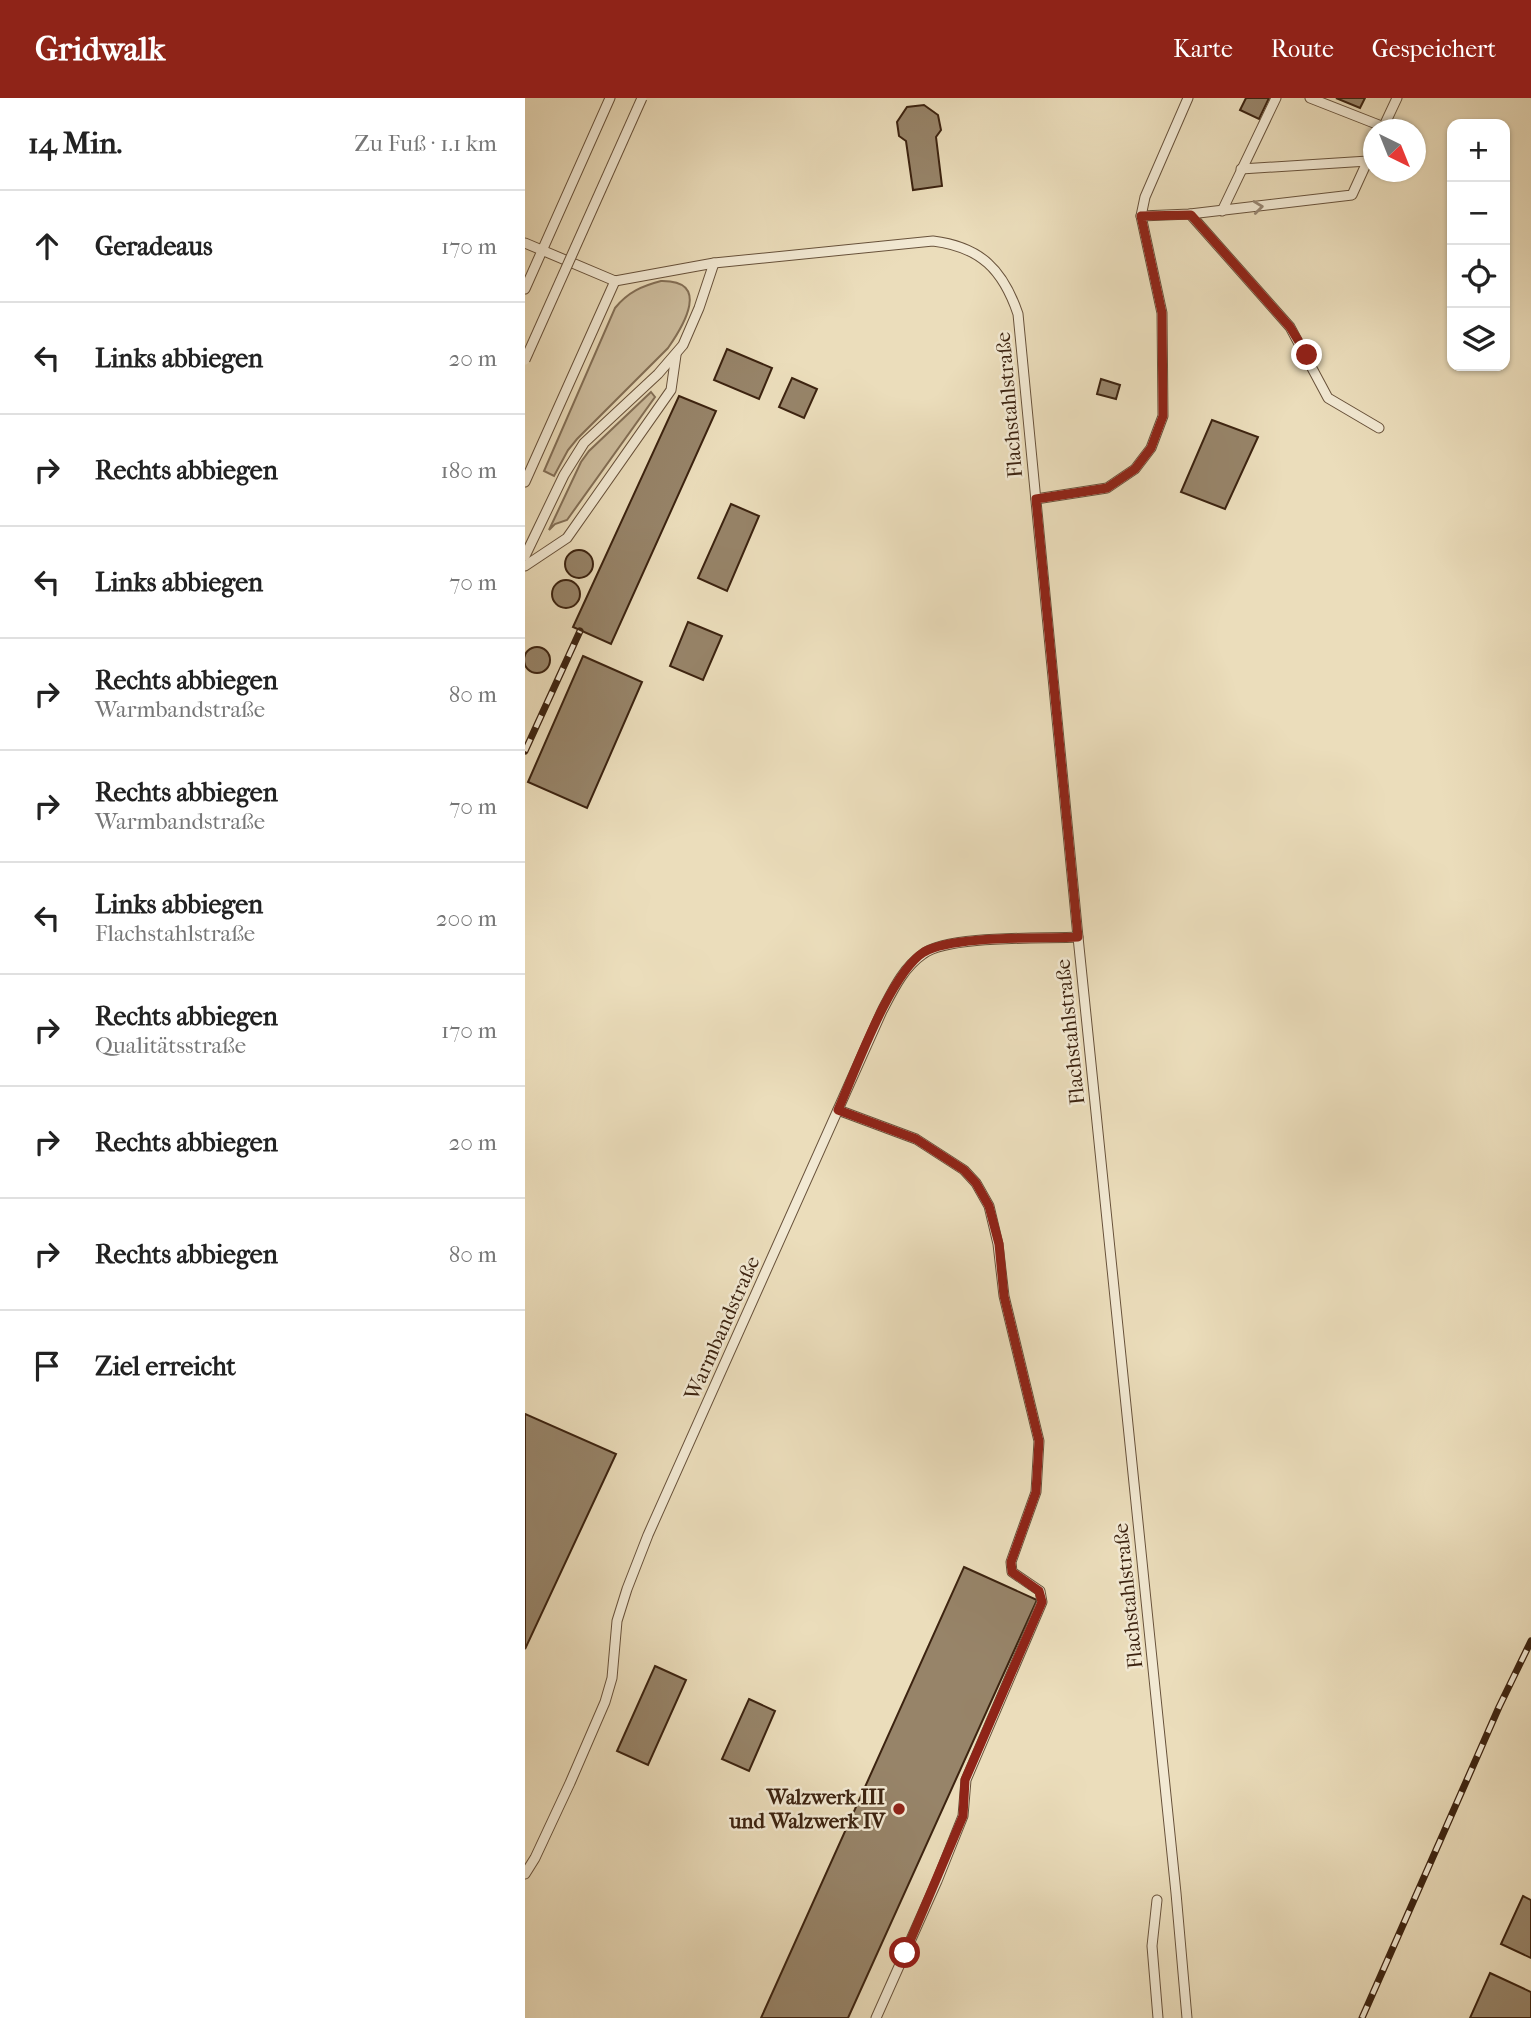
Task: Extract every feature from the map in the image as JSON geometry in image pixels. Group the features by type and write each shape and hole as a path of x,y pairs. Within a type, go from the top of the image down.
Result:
{"lane":[{"path":"525,289 610,98"},
{"path":"525,360 642,98"},
{"path":"1036,499 1107,488 1135,469 1151,448 1163,416 1162,313 1141,216 1145,197 1188,98"},
{"path":"1222,211 1276,98"},
{"path":"1310,98 1363,120"},
{"path":"1387,119 1397,98"},
{"path":"1241,169 1363,161"},
{"path":"1141,216 1191,215 1352,195 1363,172"},
{"path":"1191,215 1290,327 1328,398 1379,428"},
{"name":"Flachstahlstraße","path":"615,281 714,264 933,241 951,243 984,260 1011,291 1018,314 1187,2018"},
{"path":"525,243 615,281 525,482"},
{"path":"525,555 563,475 584,443 676,355 691,330 714,264"},
{"path":"525,566 567,538 671,390 676,355"},
{"name":"Warmbandstraße","path":"525,1874 535,1858 605,1702 613,1678 617,1621 648,1535 882,1011 897,983 910,964 925,951 945,945 979,940 1078,937"},
{"path":"838,1110 916,1139 964,1170 976,1183 989,1206 999,1244 1004,1296 1039,1441 1036,1492 1011,1562 1012,1572 1039,1591 1042,1602 965,1780 963,1816 876,2018"},
{"path":"1157,1900 1151,1946 1158,2018"}],"shaded area":[{"path":"661,281 676,283 685,288 689,296 689,306 681,328 668,348 577,439 554,476 544,471 615,308 636,290"},
{"path":"651,392 655,397 567,520 555,524 549,530 581,462 589,451"}],"building":[{"path":"1246,98 1269,98 1259,119 1240,110"},
{"path":"1336,98 1365,98 1360,108"},
{"path":"924,105 938,115 941,130 936,137 942,186 913,190 906,141 899,136 897,122 907,107"},
{"path":"727,349 772,368 759,399 714,380"},
{"path":"792,378 817,389 804,418 779,407"},
{"path":"1101,379 1120,385 1116,399 1097,394"},
{"path":"679,396 716,411 611,644 573,627"},
{"path":"1212,420 1258,437 1225,509 1181,492"},
{"path":"731,504 759,516 727,591 698,578"},
{"path":"579,550 589,554 593,564 589,574 579,578 569,574 565,564 569,554"},
{"path":"566,580 576,584 580,594 576,604 566,608 556,604 552,594 556,584"},
{"path":"688,622 722,636 703,680 670,666"},
{"path":"537,647 546,651 550,660 546,669 537,673 528,669 524,660 528,651"},
{"path":"583,656 642,682 587,808 528,782"},
{"path":"525,1414 616,1454 525,1649"},
{"name":"Walzwerk III und Walzwerk IV","path":"964,1567 1037,1600 848,2018 761,2018"},
{"path":"655,1666 686,1680 648,1765 617,1751"},
{"path":"749,1699 775,1711 749,1771 722,1759"},
{"path":"1523,1896 1531,1900 1531,1958 1501,1944"},
{"path":"1490,1973 1531,1992 1531,2018 1470,2018"}],"railway":[{"path":"525,751 580,631"},
{"path":"1362,2018 1499,1707 1531,1641"}],"place":[{"name":"Walzwerk III und Walzwerk IV","path":"899,1809"}],"route":[{"path":"905,1953 963,1816 965,1780 1042,1602 1039,1591 1012,1572 1011,1562 1036,1492 1039,1441 1004,1296 999,1244 989,1206 976,1183 964,1170 916,1139 838,1110 897,983 910,964 925,951 979,940 1078,937 1036,499 1107,488 1135,469 1151,448 1163,416 1162,313 1141,216 1191,215 1290,327 1307,355"}]}
